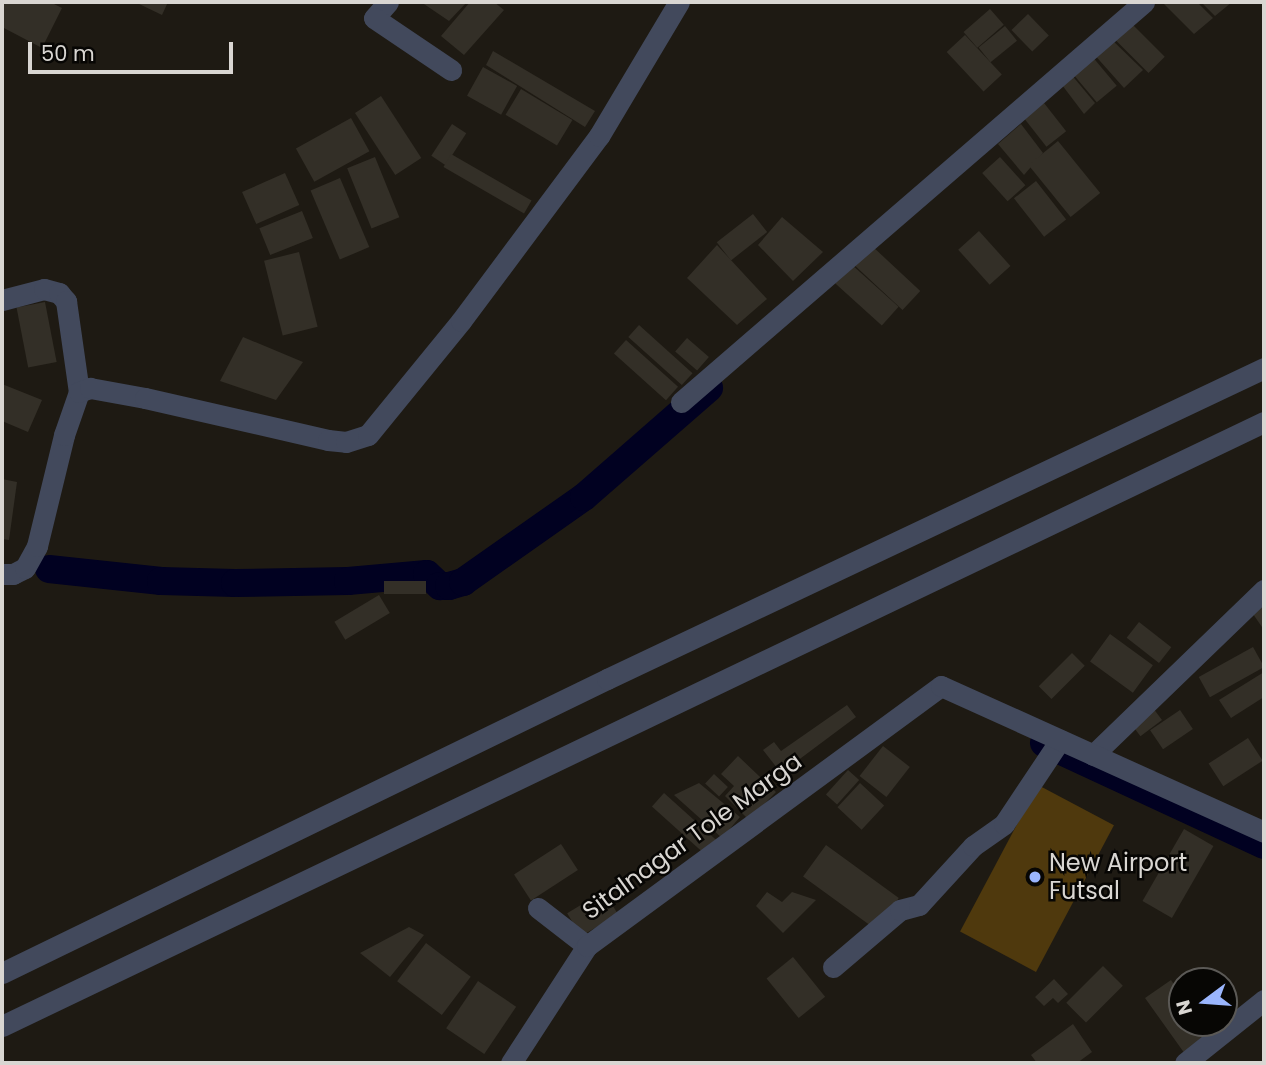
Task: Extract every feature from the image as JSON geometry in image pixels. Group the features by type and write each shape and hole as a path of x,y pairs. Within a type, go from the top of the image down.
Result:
{"street":[{"path":"388,2 374,18 451,70"},
{"path":"79,392 90,388 145,398 328,440 346,442 368,435 461,321 599,136 679,2"},
{"path":"681,402 1144,2"},
{"path":"2,300 44,289 59,292 66,301 79,392 64,435 37,546 25,568 13,574 2,574"},
{"path":"2,973 595,685 1264,368"},
{"path":"2,1026 1264,422"},
{"path":"1093,755 1264,590"},
{"name":"Sitalnagar Tole Marga","path":"511,1063 587,946 941,687 1060,740"},
{"path":"832,967 900,910 919,905 973,845 1004,824 1060,740 1264,832"},
{"path":"538,908 587,946"},
{"path":"1185,1063 1264,1000"}],"shaded area":[{"name":"New Airport Futsal","path":"1038,785 1114,825 1036,972 960,932"}],"building":[{"path":"2,2 50,2 62,8 42,48 2,27"},
{"path":"135,2 168,2 162,15"},
{"path":"421,2 467,2 449,21"},
{"path":"470,2 494,2 504,10 464,55 441,36"},
{"path":"1162,2 1197,2 1213,18 1194,34"},
{"path":"1201,2 1232,2 1215,16"},
{"path":"990,9 1004,25 977,48 964,32"},
{"path":"1028,14 1049,36 1032,52 1011,30"},
{"path":"1128,20 1165,57 1149,73 1112,36"},
{"path":"1005,26 1017,41 991,62 979,47"},
{"path":"965,35 1002,74 984,92 947,52"},
{"path":"1108,36 1143,70 1124,88 1092,52"},
{"path":"493,51 595,111 585,127 486,65"},
{"path":"1091,55 1117,86 1097,102 1071,72"},
{"path":"483,67 517,86 501,115 467,96"},
{"path":"1070,73 1095,103 1084,114 1059,81"},
{"path":"521,89 572,120 557,146 506,115"},
{"path":"381,96 421,158 395,175 355,113"},
{"path":"1044,103 1066,131 1046,147 1024,118"},
{"path":"351,118 369,151 314,182 296,149"},
{"path":"452,124 466,133 446,165 431,156"},
{"path":"1021,124 1043,153 1024,175 998,144"},
{"path":"1058,141 1100,193 1071,217 1028,165"},
{"path":"451,154 532,200 524,213 444,167"},
{"path":"375,157 399,217 372,229 347,168"},
{"path":"1000,157 1025,185 1008,201 982,173"},
{"path":"285,173 299,205 256,224 242,192"},
{"path":"340,178 369,247 340,260 311,191"},
{"path":"1036,181 1066,220 1044,237 1014,198"},
{"path":"302,211 313,238 270,255 259,228"},
{"path":"753,214 767,232 731,260 717,242"},
{"path":"782,217 823,252 793,281 758,245"},
{"path":"979,231 1010,266 990,285 958,250"},
{"path":"717,245 767,299 737,325 687,278"},
{"path":"872,246 920,291 903,310 854,265"},
{"path":"299,252 318,327 283,335 264,261"},
{"path":"851,264 899,307 882,325 834,283"},
{"path":"45,302 57,362 28,367 17,308"},
{"path":"639,325 693,373 682,385 628,337"},
{"path":"243,337 303,362 276,400 220,381"},
{"path":"687,338 709,357 697,371 675,352"},
{"path":"626,340 678,387 666,400 614,353"},
{"path":"2,384 42,400 28,432 2,421"},
{"path":"2,479 17,482 9,540 2,539"},
{"path":"384,581 426,581 426,594 384,594"},
{"path":"379,595 390,613 345,640 334,622"},
{"path":"1264,605 1264,630 1253,614"},
{"path":"1139,622 1171,647 1159,663 1127,638"},
{"path":"1110,634 1153,665 1133,693 1090,662"},
{"path":"1253,647 1264,667 1210,697 1199,677"},
{"path":"1072,653 1085,666 1051,699 1039,686"},
{"path":"1264,672 1264,697 1231,718 1219,700"},
{"path":"847,705 856,717 781,773 763,750 774,742 781,751"},
{"path":"1153,708 1162,720 1140,736 1131,724"},
{"path":"1180,710 1193,729 1163,749 1150,730"},
{"path":"1248,738 1263,761 1223,786 1209,764"},
{"path":"883,746 910,767 886,797 860,776"},
{"path":"738,756 776,792 749,820 725,796 734,786 721,774"},
{"path":"848,770 859,780 837,805 826,795"},
{"path":"714,774 728,787 719,796 705,784"},
{"path":"699,783 740,817 722,838 674,795"},
{"path":"860,783 884,806 862,830 837,807"},
{"path":"664,793 719,843 707,856 652,806"},
{"path":"1184,829 1213,846 1172,918 1142,901"},
{"path":"561,844 578,870 531,900 514,874"},
{"path":"826,845 899,898 876,929 803,877"},
{"path":"604,891 618,914 581,936 567,913"},
{"path":"767,892 782,902 792,892 816,900 783,933 756,906"},
{"path":"409,927 424,935 390,977 360,953"},
{"path":"426,943 471,977 442,1015 397,981"},
{"path":"793,957 825,997 799,1018 767,978"},
{"path":"1103,966 1123,986 1086,1023 1066,1003"},
{"path":"1054,979 1068,994 1058,1003 1053,998 1044,1006 1035,997"},
{"path":"478,981 516,1007 484,1054 446,1028"},
{"path":"1168,982 1168,1030 1145,998"},
{"path":"1073,1024 1092,1052 1077,1063 1037,1063 1031,1055"},
{"path":"1173,1037 1209,1037 1185,1054"}],"waterway":[{"path":"49,569 161,581 235,583 348,581 427,574 440,586 449,586 463,582 584,497 709,388"},
{"path":"1044,743 1264,845"}],"place":[{"name":"New Airport Futsal","path":"1035,877"}]}
